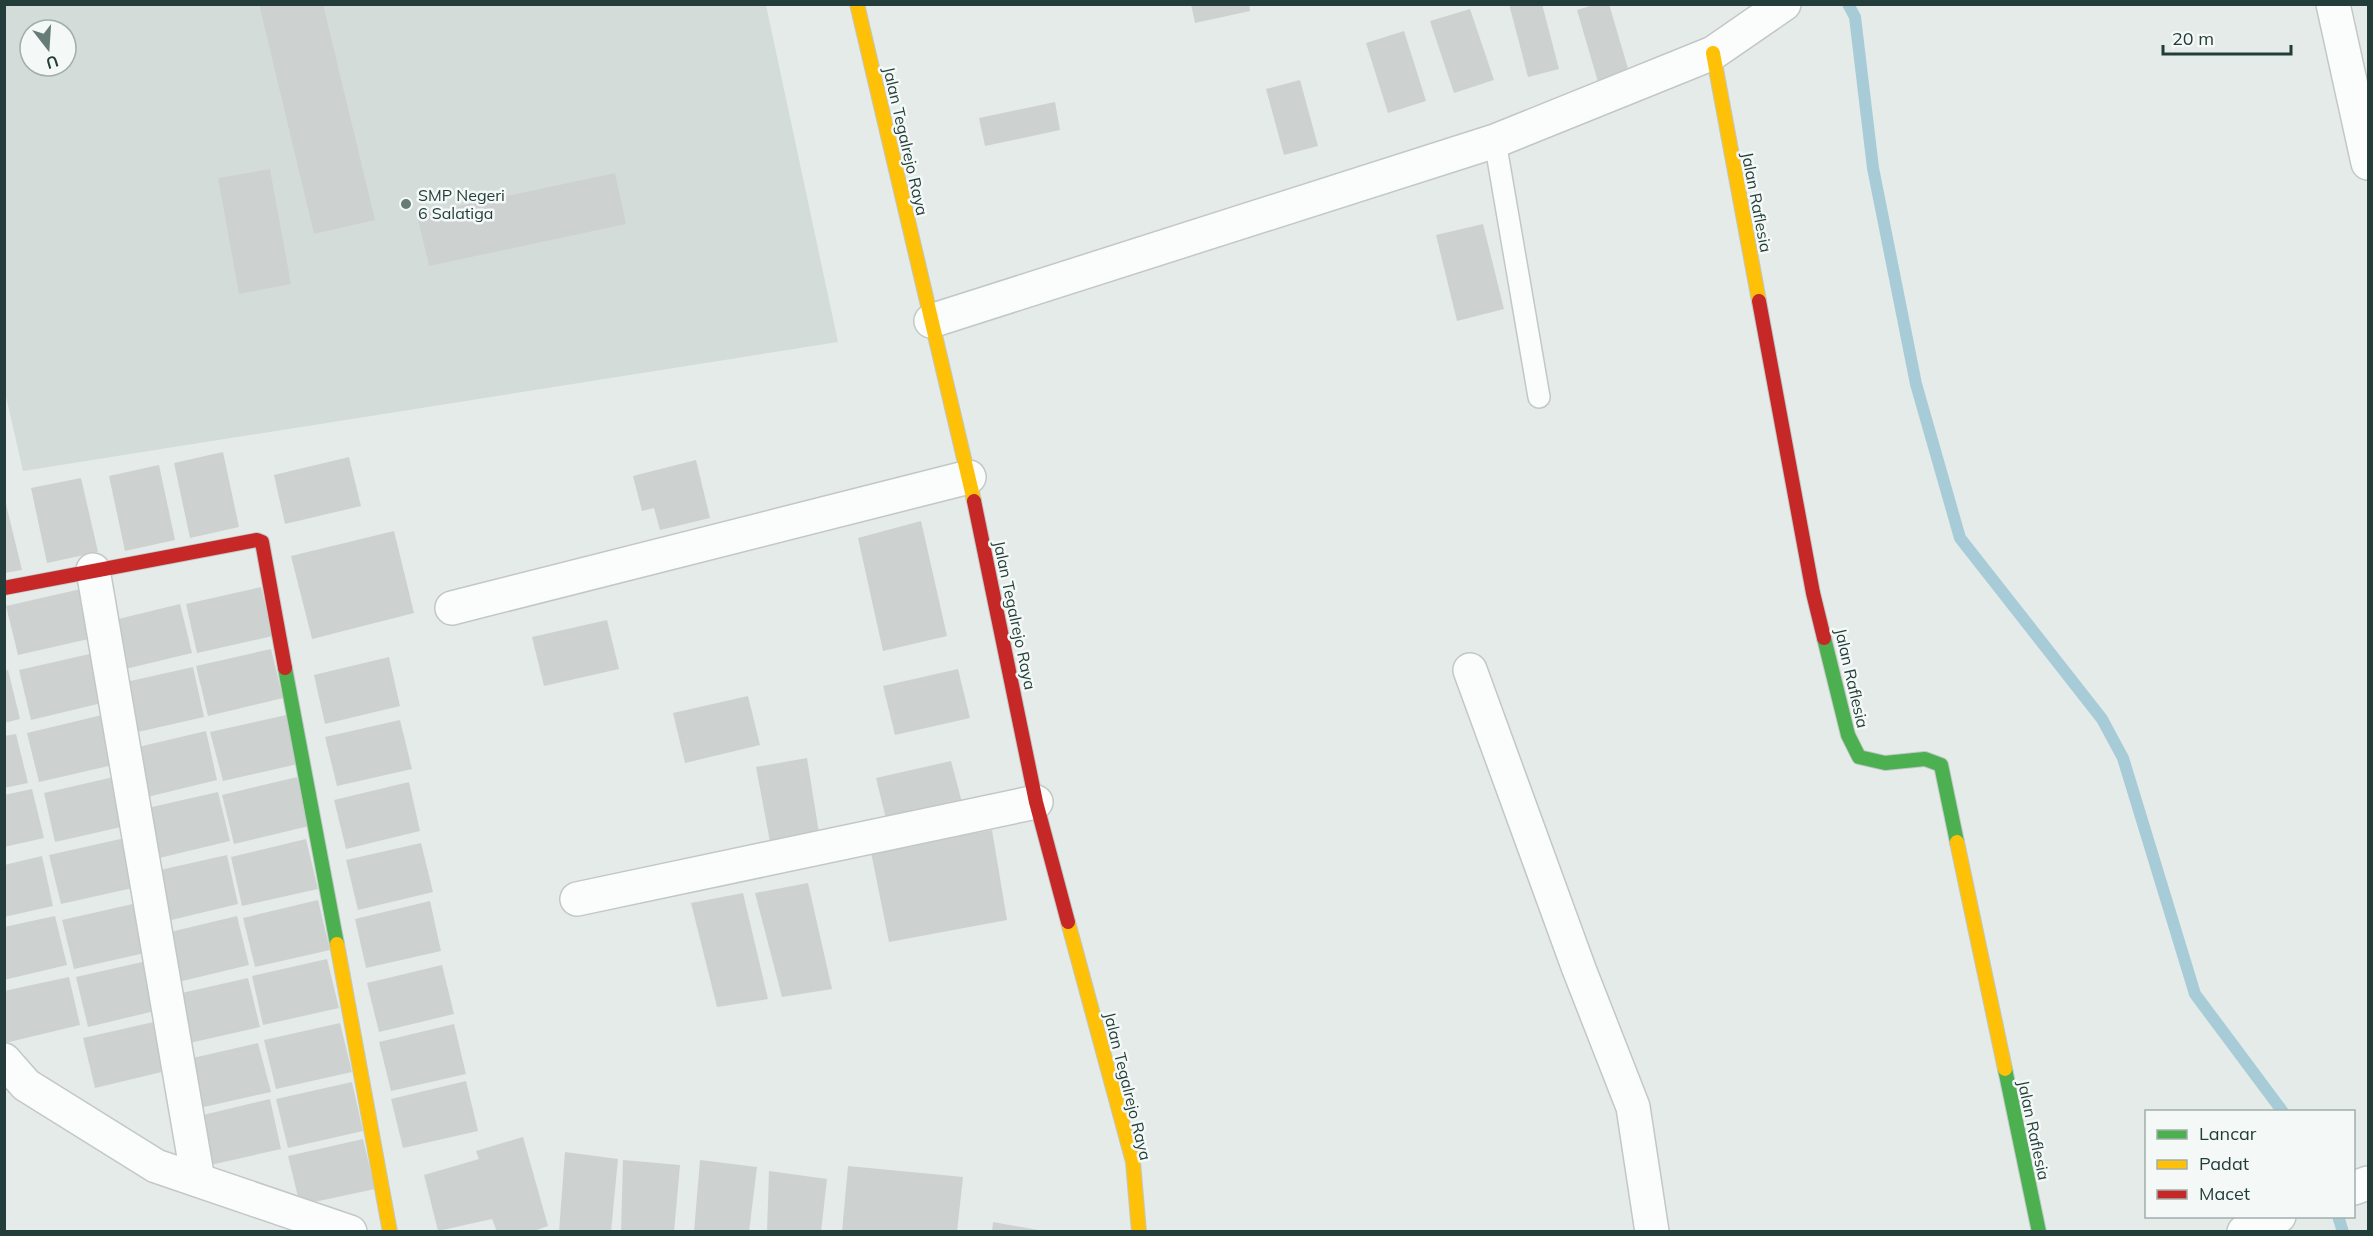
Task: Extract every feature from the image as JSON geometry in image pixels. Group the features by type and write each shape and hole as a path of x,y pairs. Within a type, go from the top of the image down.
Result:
{"street":[{"name":"Jalan Tegalrejo Raya","path":"857,4 930,321 969,477 1036,801 1132,1162 1139,1232"},
{"path":"930,321 1495,141 1713,53 1784,4"},
{"path":"2333,4 2368,163"},
{"name":"Jalan Raflesia","path":"1713,53 1813,593 1848,735 1859,758 1885,763 1925,759 1941,765 2039,1232"},
{"path":"452,608 969,477"},
{"path":"4,588 257,540 262,542 390,1232"},
{"path":"93,570 198,1180"},
{"path":"1470,670 1579,969 1633,1107 1652,1232"},
{"path":"577,899 1036,801"},
{"path":"4,1060 26,1085 156,1166 350,1232"}],"lane":[{"path":"1495,141 1539,397"}],"shaded area":[{"name":"SMP Negeri 6 Salatiga","path":"4,5 766,5 838,342 23,471 4,388"}],"building":[{"path":"259,4 323,4 375,220 314,234"},
{"path":"1191,4 1249,4 1250,11 1195,23"},
{"path":"1509,4 1542,4 1559,69 1528,77"},
{"path":"1597,4 1609,4 1629,72 1598,82 1577,10"},
{"path":"1470,9 1494,80 1454,93 1430,21"},
{"path":"1404,31 1426,101 1388,113 1366,43"},
{"path":"1300,80 1318,146 1284,155 1266,89"},
{"path":"1055,102 1060,130 985,146 979,118"},
{"path":"270,169 291,284 239,294 218,178"},
{"path":"615,173 626,224 429,266 417,215"},
{"path":"1483,224 1504,309 1457,321 1436,235"},
{"path":"223,452 239,527 190,538 174,463"},
{"path":"349,457 361,506 285,524 274,475"},
{"path":"696,460 710,518 660,530 654,508 642,511 633,476"},
{"path":"159,465 175,540 125,551 109,476"},
{"path":"81,478 98,552 47,563 31,488"},
{"path":"4,496 22,570 4,573"},
{"path":"921,521 947,636 883,651 858,538"},
{"path":"394,531 414,613 312,639 291,556"},
{"path":"261,587 273,636 197,653 186,604"},
{"path":"81,589 93,638 18,655 6,606"},
{"path":"180,604 192,653 117,671 106,622"},
{"path":"607,620 619,669 544,686 532,637"},
{"path":"271,649 283,698 208,716 196,666"},
{"path":"94,653 106,702 31,720 19,670"},
{"path":"389,657 400,706 325,724 314,675"},
{"path":"193,667 204,717 129,734 117,684"},
{"path":"958,669 970,718 895,735 883,686"},
{"path":"8,670 20,719 4,723 4,671"},
{"path":"748,696 760,745 685,763 673,713"},
{"path":"102,715 113,765 39,782 27,733"},
{"path":"286,715 298,764 223,781 210,732"},
{"path":"400,720 412,769 337,786 325,737"},
{"path":"206,731 217,780 143,798 130,749"},
{"path":"16,734 28,783 4,788 4,736"},
{"path":"807,758 819,833 770,842 756,767"},
{"path":"951,761 964,810 888,827 876,778"},
{"path":"118,776 130,825 55,842 44,793"},
{"path":"297,777 309,826 234,844 222,795"},
{"path":"409,782 420,831 346,849 334,800"},
{"path":"32,789 44,838 4,847 4,795"},
{"path":"218,792 230,841 155,859 143,809"},
{"path":"992,830 1007,920 889,942 871,852"},
{"path":"125,838 137,887 61,904 49,855"},
{"path":"306,839 318,889 242,906 231,857"},
{"path":"421,843 433,892 358,910 346,860"},
{"path":"227,855 238,904 163,922 151,872"},
{"path":"42,856 53,906 4,917 4,865"},
{"path":"808,883 832,989 782,997 755,893"},
{"path":"743,893 768,999 717,1007 691,903"},
{"path":"318,900 330,950 255,967 243,918"},
{"path":"430,901 441,951 366,968 355,919"},
{"path":"137,903 149,952 74,969 62,920"},
{"path":"55,916 67,965 4,980 4,927"},
{"path":"237,916 249,965 174,983 162,934"},
{"path":"327,959 339,1008 263,1025 252,976"},
{"path":"151,960 163,1009 88,1027 76,977"},
{"path":"442,965 454,1014 379,1032 367,983"},
{"path":"69,977 80,1025 5,1043 4,991"},
{"path":"248,978 260,1027 185,1044 173,995"},
{"path":"158,1021 170,1070 95,1088 83,1038"},
{"path":"340,1023 352,1072 276,1089 264,1040"},
{"path":"454,1024 466,1074 391,1091 379,1042"},
{"path":"258,1043 271,1092 195,1109 184,1060"},
{"path":"466,1081 478,1131 403,1148 391,1099"},
{"path":"352,1082 363,1131 288,1148 276,1099"},
{"path":"270,1099 281,1149 206,1166 195,1117"},
{"path":"523,1137 548,1226 531,1232 497,1232 492,1219 438,1231 424,1175 479,1159 476,1151"},
{"path":"363,1139 375,1189 300,1205 288,1156"},
{"path":"565,1152 618,1159 611,1232 559,1232"},
{"path":"623,1160 680,1165 674,1232 621,1232"},
{"path":"700,1160 757,1167 749,1232 694,1232"},
{"path":"848,1166 963,1177 957,1232 842,1232"},
{"path":"769,1171 827,1179 821,1232 767,1232"},
{"path":"993,1222 1038,1230 1038,1232 992,1232"}],"waterway":[{"path":"1848,4 1855,17 1873,168 1916,384 1960,538 2102,719 2123,758 2195,994 2282,1110"},
{"path":"2339,1218 2343,1232"}],"traffic: fast":[{"path":"1824,638 1848,735 1859,757 1885,763 1925,759 1941,765 1957,842"},
{"path":"285,668 337,944"},
{"path":"2005,1069 2039,1232"}],"traffic: slow":[{"path":"857,4 974,501"},
{"path":"1713,53 1759,301"},
{"path":"1957,842 2005,1069"},
{"path":"1068,922 1133,1162 1139,1232"},
{"path":"337,944 390,1232"}],"traffic: jam":[{"path":"1759,301 1813,593 1824,638"},
{"path":"974,501 1036,802 1068,922"},
{"path":"4,588 257,540 262,542 285,668"}],"place":[{"name":"SMP Negeri 6 Salatiga","path":"406,204"}]}
